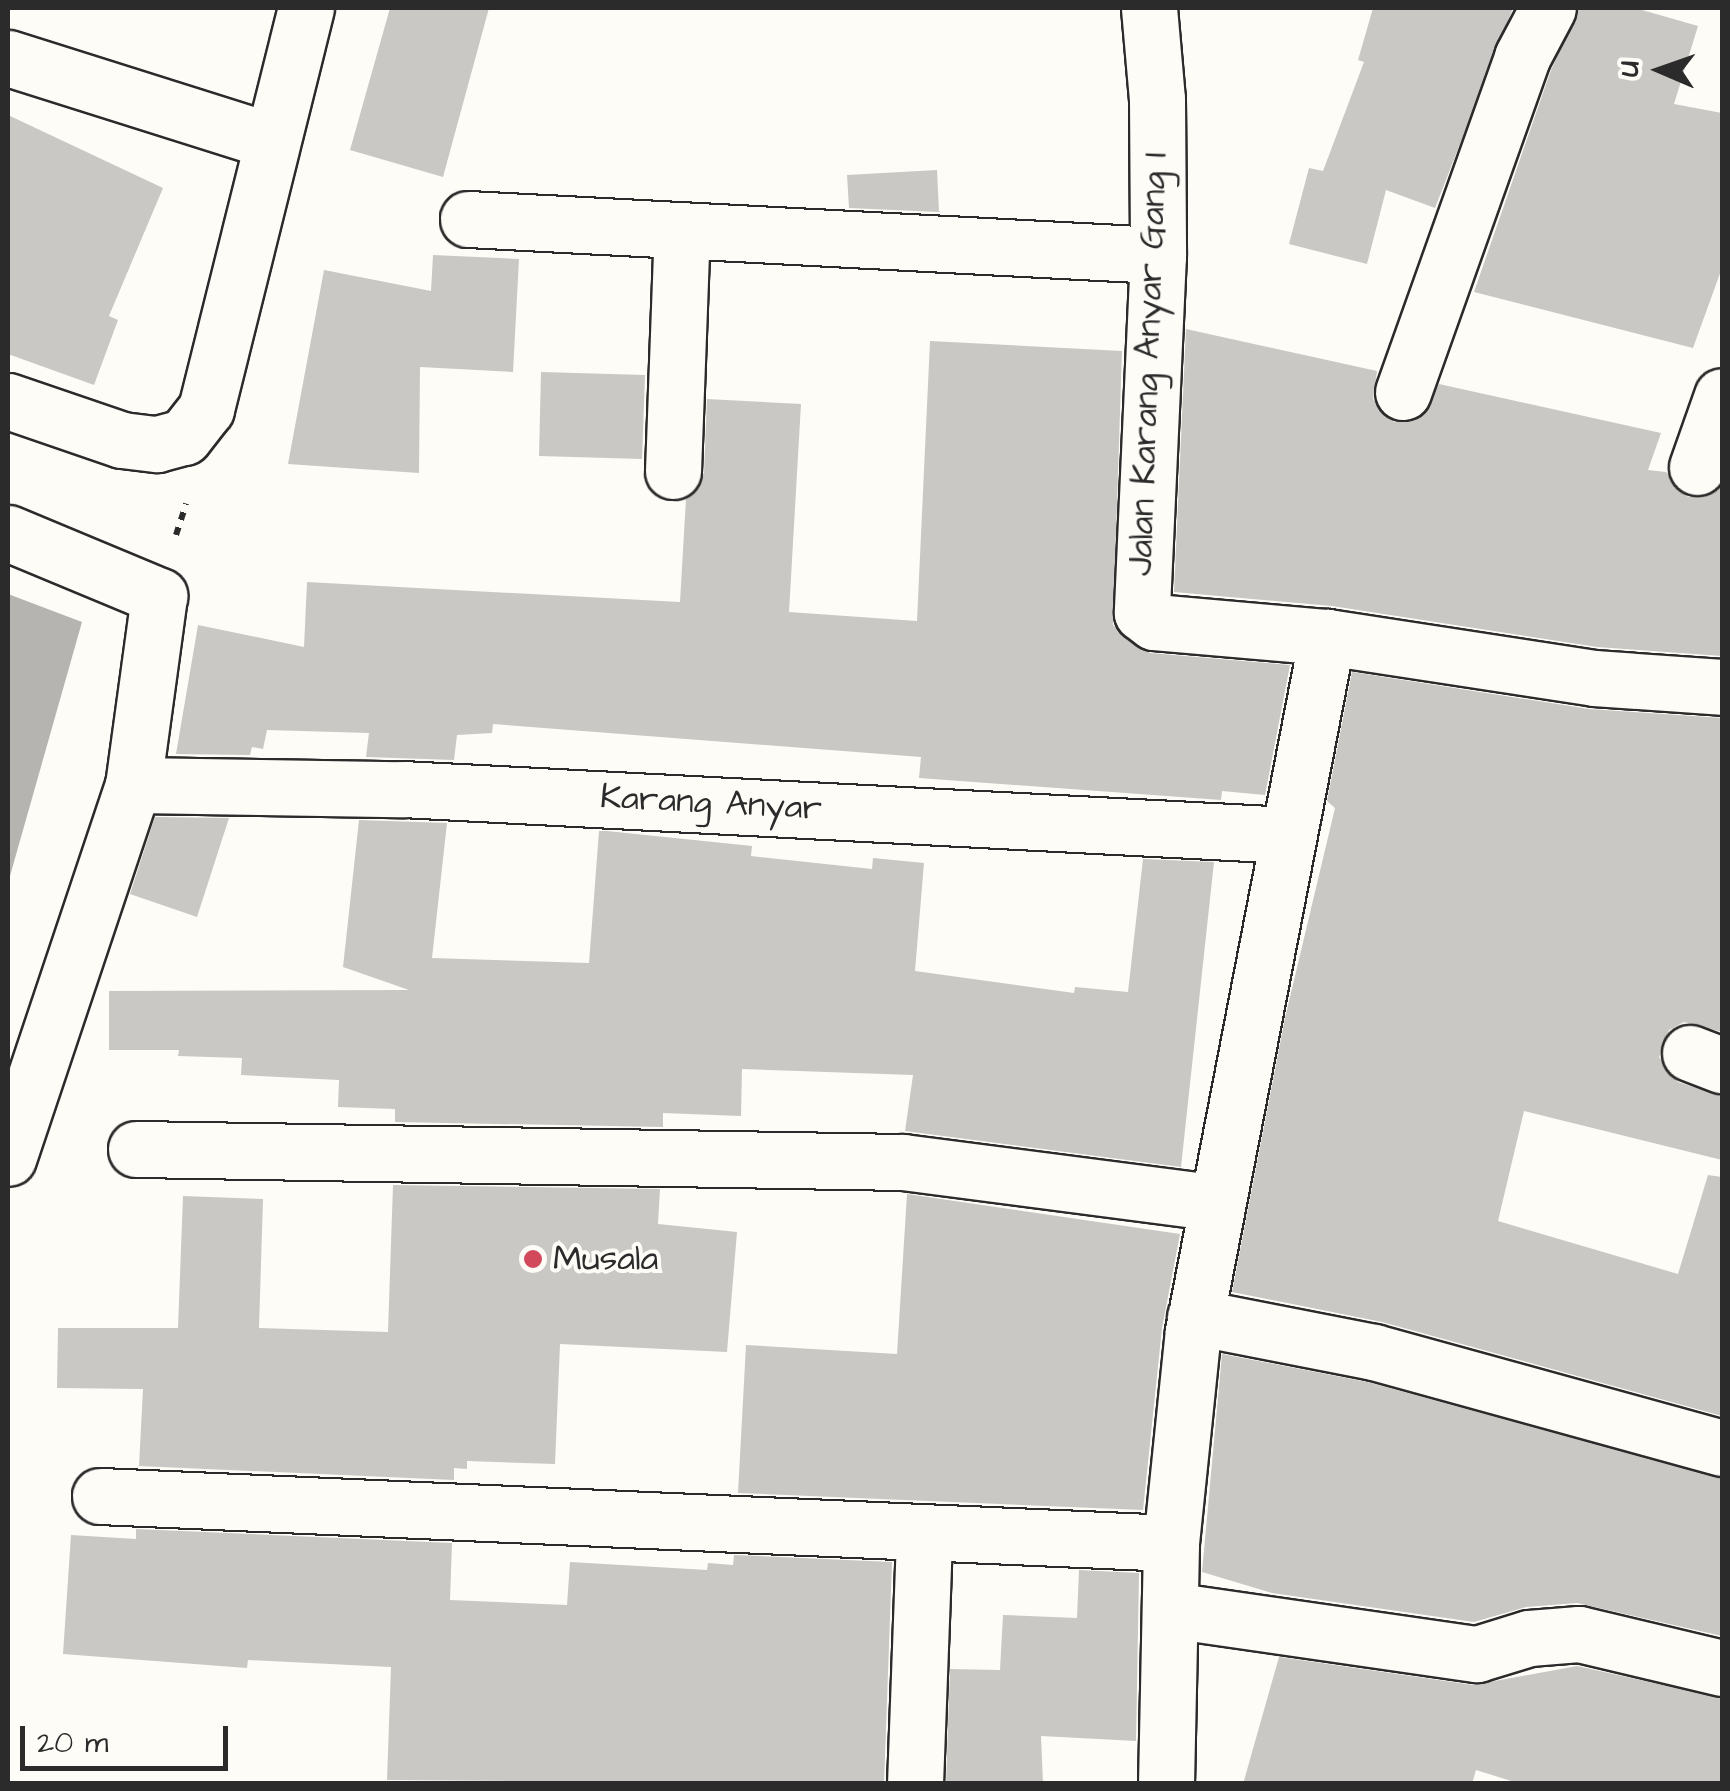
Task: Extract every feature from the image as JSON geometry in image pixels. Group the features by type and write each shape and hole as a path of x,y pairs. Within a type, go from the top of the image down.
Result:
{"street":[{"path":"8,402 122,440 157,444 184,437 206,409 306,8"},
{"name":"Jalan Karang Anyar Gang I","path":"1148,8 1157,99 1158,254 1142,613 1154,622 1328,637 1594,678 1722,687"},
{"path":"1403,392 1522,57 1548,8"},
{"path":"8,58 271,141"},
{"path":"468,219 1158,254"},
{"path":"673,471 682,230"},
{"path":"1697,467 1722,396"},
{"path":"8,533 159,596 132,785 8,1158"},
{"path":"1166,1784 1172,1543 1196,1317 1328,637"},
{"name":"Karang Anyar","path":"132,785 402,788 1288,834"},
{"path":"136,1149 902,1162 1217,1202"},
{"path":"1196,1317 1374,1352 1722,1448"},
{"path":"100,1496 1172,1543"},
{"path":"916,1784 924,1534"},
{"path":"1170,1610 1478,1654 1550,1634 1580,1634 1722,1668"}],"shaded area":[{"path":"8,594 82,622 8,883"}],"building":[{"path":"390,8 489,8 443,177 350,150"},
{"path":"1373,8 1513,8 1435,208 1386,190 1367,264 1289,244 1309,168 1323,171 1364,62 1358,60"},
{"path":"1579,8 1635,8 1698,26 1674,104 1722,113 1722,268 1693,348 1474,292 1551,70"},
{"path":"8,115 163,188 109,316 118,320 94,385 8,354"},
{"path":"937,170 939,212 849,208 847,175"},
{"path":"433,255 519,259 513,372 420,367 419,473 288,464 324,270 431,291"},
{"path":"1186,329 1377,371 1373,399 1394,422 1422,416 1439,384 1661,433 1648,470 1666,472 1688,497 1704,497 1722,483 1722,656 1597,647 1332,606 1174,592"},
{"path":"930,341 1122,351 1113,625 1150,653 1290,665 1265,795 1222,791 1221,800 919,778 921,757 493,724 492,733 457,735 454,760 366,757 369,733 267,730 263,749 252,747 250,755 176,754 198,625 304,647 307,582 680,602 686,499 704,473 707,399 801,404 789,612 917,621"},
{"path":"541,372 645,375 642,459 539,456"},
{"path":"1352,672 1589,709 1722,718 1722,1032 1684,1022 1669,1030 1659,1057 1678,1082 1722,1096 1722,1160 1524,1111 1498,1221 1678,1274 1708,1175 1722,1177 1722,1416 1382,1322 1232,1292 1285,1018 1335,808 1327,801"},
{"path":"155,817 229,818 197,917 130,894"},
{"path":"359,820 447,823 432,958 589,963 599,831 607,831 752,846 751,856 872,869 873,858 924,863 915,971 1074,993 1075,987 1128,992 1143,859 1214,862 1181,1167 905,1131 913,1075 742,1069 741,1116 663,1113 663,1127 395,1122 395,1109 338,1107 339,1080 241,1075 242,1058 178,1056 179,1050 109,1050 109,991 409,990 343,967"},
{"path":"393,1185 660,1189 658,1224 737,1232 727,1352 560,1344 555,1464 467,1461 467,1469 454,1468 454,1480 139,1466 143,1389 57,1388 58,1328 178,1328 183,1196 263,1199 259,1328 388,1332"},
{"path":"907,1194 1180,1234 1162,1328 1143,1510 738,1493 746,1345 897,1354"},
{"path":"1222,1354 1367,1382 1722,1478 1722,1636 1577,1603 1526,1607 1474,1622 1272,1593 1202,1572"},
{"path":"136,1529 452,1543 450,1600 567,1605 570,1562 707,1570 708,1563 733,1565 734,1555 892,1562 884,1784 387,1780 391,1667 248,1660 247,1668 63,1654 71,1535 136,1539"},
{"path":"1079,1570 1139,1573 1136,1741 1041,1736 1043,1784 946,1784 950,1669 1000,1670 1003,1615 1077,1618"},
{"path":"1279,1657 1473,1685 1577,1666 1722,1698 1722,1784 1521,1784 1476,1770 1472,1784 1243,1784"}],"place":[{"name":"Musala","path":"533,1259"}]}
